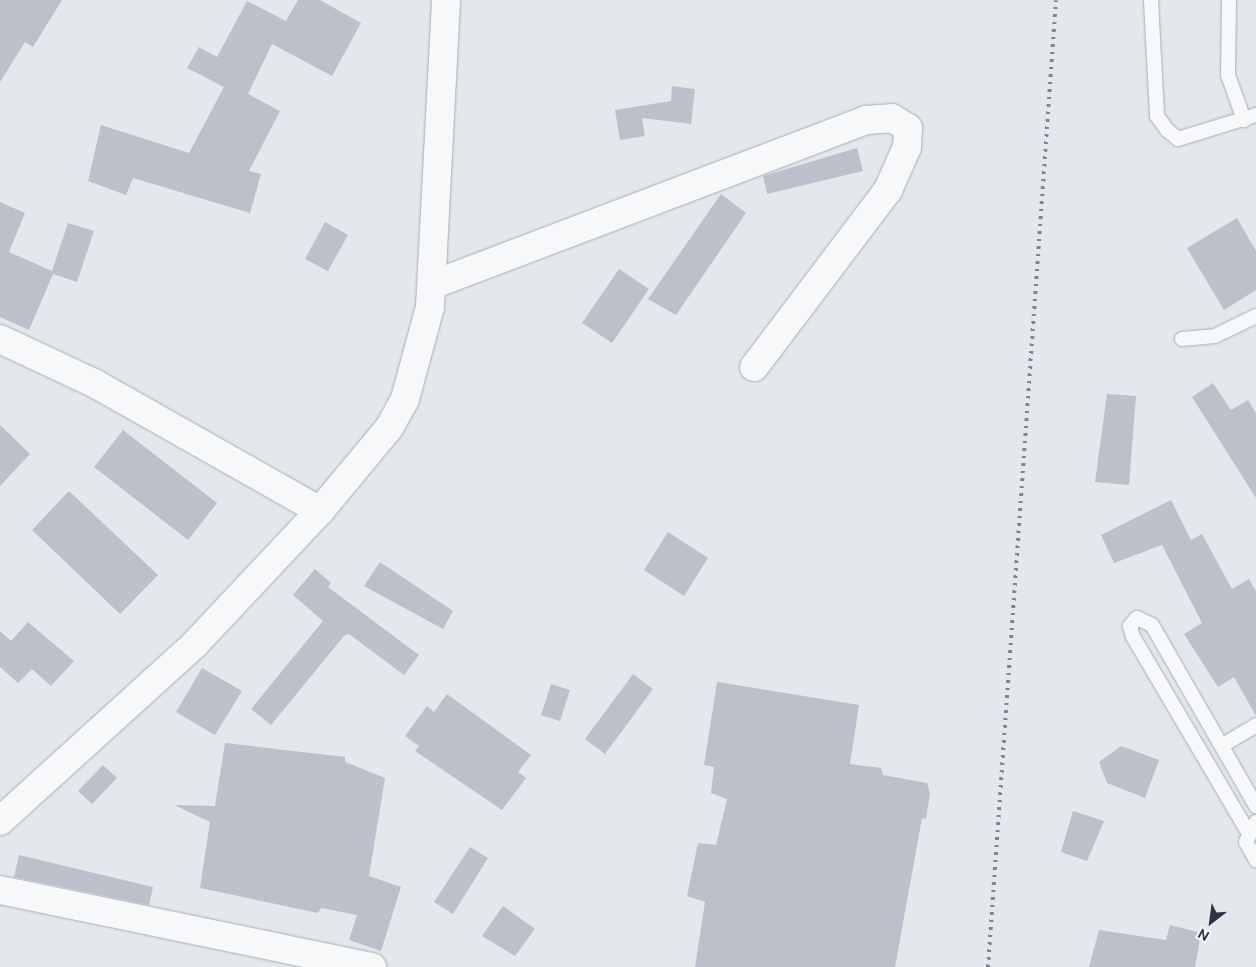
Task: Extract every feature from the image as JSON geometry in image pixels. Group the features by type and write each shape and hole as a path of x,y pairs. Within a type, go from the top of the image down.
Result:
{"street":[{"path":"0,821 195,644 320,511 389,428 405,399 432,285 446,0"},
{"path":"432,285 866,120 892,118 908,128 907,148 888,190 754,367"},
{"path":"0,339 94,383 320,511"},
{"path":"0,890 372,967"}],"lane":[{"path":"1151,0 1157,116 1167,130 1178,139 1250,118 1228,75 1229,0"},
{"path":"1182,339 1216,336 1256,316"},
{"path":"1256,806 1223,745 1152,625 1137,618 1130,626 1133,637 1252,827 1246,842 1256,860"},
{"path":"1223,745 1256,725"}],"building":[{"path":"0,0 62,0 33,47 25,42 0,82"},
{"path":"298,0 320,0 361,23 332,76 272,44 248,94 280,111 249,171 261,174 250,213 133,178 126,195 88,181 101,125 189,153 224,87 187,68 199,47 217,57 247,1 286,21"},
{"path":"672,86 695,89 691,124 642,118 645,136 620,140 615,110 671,101"},
{"path":"857,148 863,171 767,194 763,176"},
{"path":"721,194 746,213 676,315 648,299"},
{"path":"0,202 25,213 9,252 52,271 68,223 94,231 77,282 53,274 29,330 0,317"},
{"path":"1237,218 1256,251 1256,290 1224,310 1187,248"},
{"path":"325,222 348,235 328,271 305,259"},
{"path":"619,269 649,289 612,343 582,323"},
{"path":"1213,383 1231,410 1248,400 1256,413 1256,498 1192,397"},
{"path":"1107,394 1136,396 1129,485 1095,482"},
{"path":"0,425 30,454 0,486"},
{"path":"123,430 217,503 188,540 94,467"},
{"path":"69,491 158,575 120,614 32,530"},
{"path":"1171,500 1191,540 1202,534 1232,589 1249,579 1256,591 1256,716 1234,677 1218,687 1184,634 1202,623 1162,545 1114,563 1101,535"},
{"path":"668,532 708,558 684,596 644,570"},
{"path":"380,562 453,611 443,629 364,586"},
{"path":"315,569 331,583 328,587 419,655 404,675 349,634 344,636 271,725 251,709 323,621 293,595"},
{"path":"28,622 74,661 51,686 32,669 18,683 0,667 0,631 11,641"},
{"path":"202,668 242,691 215,735 176,712"},
{"path":"633,674 653,689 605,754 585,739"},
{"path":"717,682 859,705 850,764 881,768 883,775 927,783 930,794 926,819 922,818 895,967 695,967 705,902 687,896 698,843 716,845 727,799 711,793 714,767 704,765"},
{"path":"551,684 570,690 560,721 541,715"},
{"path":"447,694 531,755 518,772 526,778 502,810 415,751 419,746 405,736 427,706 434,712"},
{"path":"225,743 345,757 345,762 385,778 369,876 401,887 381,951 349,940 357,915 321,908 318,913 200,888 210,822 174,805 215,806"},
{"path":"1121,746 1159,760 1145,798 1107,783 1099,762"},
{"path":"103,765 117,778 92,804 78,791"},
{"path":"1073,811 1104,821 1087,861 1061,852"},
{"path":"470,847 488,858 453,914 434,902"},
{"path":"19,855 153,887 149,905 14,877"},
{"path":"503,906 535,929 515,956 482,936"},
{"path":"1170,925 1201,933 1195,967 1089,967 1099,930 1166,940"}],"railway":[{"path":"988,967 1056,0"}]}
